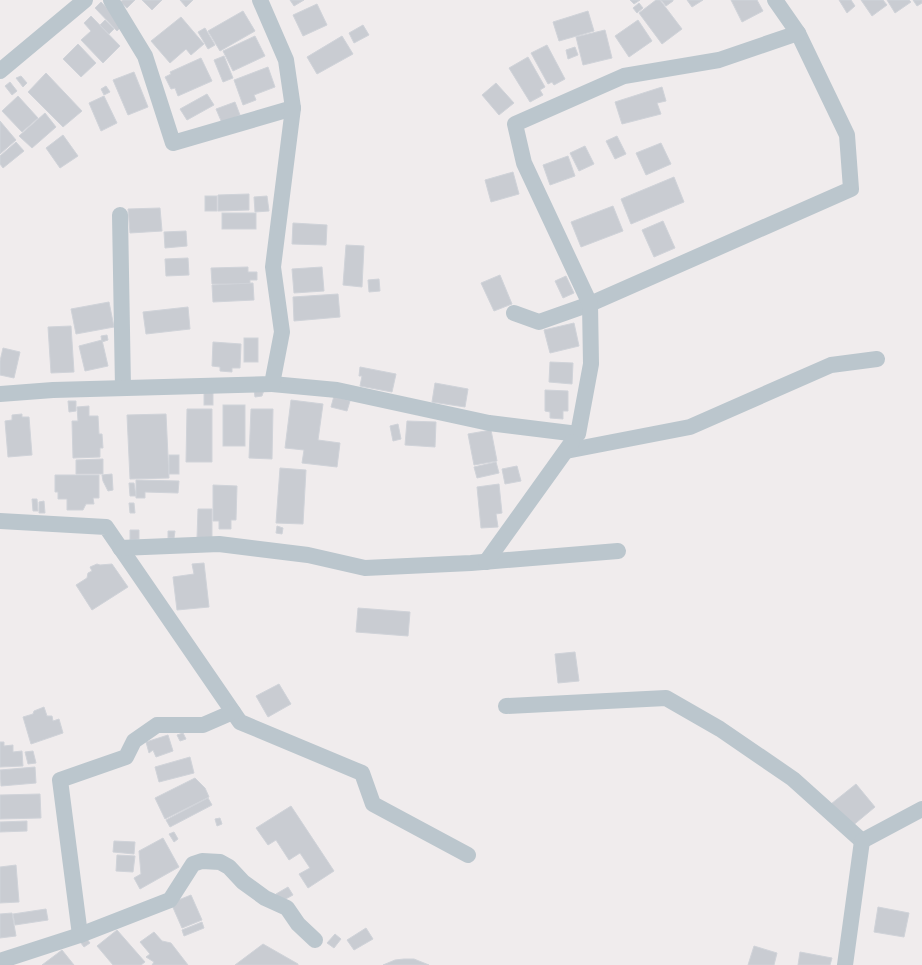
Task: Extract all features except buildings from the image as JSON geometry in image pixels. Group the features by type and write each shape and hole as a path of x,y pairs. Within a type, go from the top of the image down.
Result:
{"street":[{"path":"0,71 84,0"},
{"path":"110,0 145,56 173,143 293,108"},
{"path":"260,0 286,60 293,108 273,267 282,332 272,384"},
{"path":"514,313 539,322 590,304 851,189 848,135 798,33 775,0"},
{"path":"486,562 578,434 590,364 590,304 524,163 515,124 624,76 719,60 798,33"},
{"path":"120,215 123,388"},
{"path":"566,451 690,427 831,366 877,359"},
{"path":"0,394 53,390 272,384 337,390 489,423 578,434"},
{"path":"0,521 106,527 240,722 362,773 373,804 468,855"},
{"path":"120,548 219,544 308,555 365,568 486,562 618,551"},
{"path":"506,706 666,698 720,729 792,779 862,841"},
{"path":"80,935 60,780 126,757 134,741 157,725 203,725 233,712"},
{"path":"862,841 922,809"},
{"path":"845,965 862,841"},
{"path":"0,961 80,935 170,900 193,864 202,861 220,862 229,867 242,882 266,898 287,908 298,924 315,940"}]}
